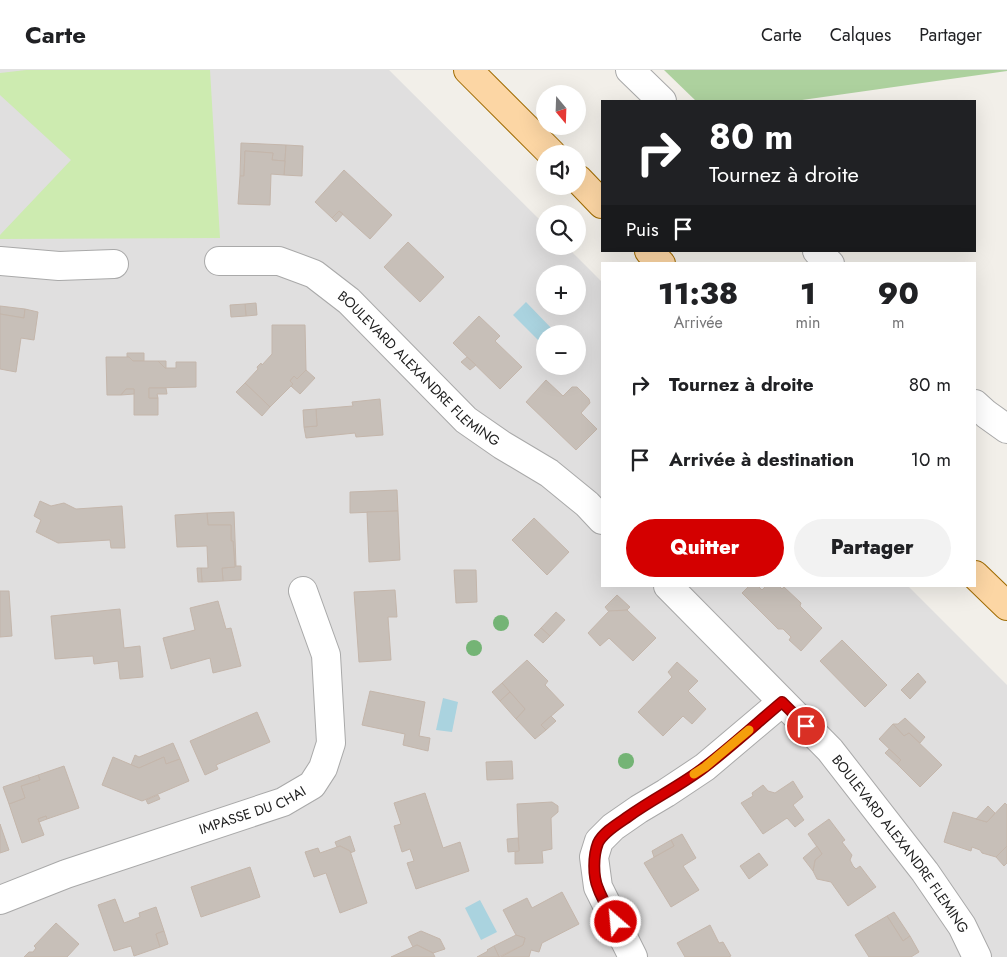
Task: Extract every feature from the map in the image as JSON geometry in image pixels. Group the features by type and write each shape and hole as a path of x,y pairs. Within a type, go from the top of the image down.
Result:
{"main road":[{"path":"468,70 543,145"},
{"path":"586,187 601,203"},
{"path":"650,252 659,262"},
{"path":"976,576 1007,606"}],"street":[{"path":"630,70 661,100"},
{"path":"818,252 828,262"},
{"name":"BOULEVARD ALEXANDRE FLEMING","path":"219,261 279,261 314,274 349,301 466,420 502,445 549,473 587,504 601,519"},
{"path":"0,262 60,266 114,264"},
{"path":"976,405 1007,429"},
{"name":"BOULEVARD ALEXANDRE FLEMING","path":"669,587 830,750 925,872 962,926 978,957"},
{"name":"IMPASSE DU CHAI","path":"0,900 66,874 283,802 312,785 323,768 331,743 326,655 303,591"},
{"path":"633,957 598,887 594,857 599,841 619,822 705,767 782,702"}],"shaded area":[{"path":"0,70 389,70 536,216 536,255 575,255 585,265 536,265 536,315 586,315 586,266 601,281 601,587 909,587 1007,685 1007,957 0,957"}],"green space":[{"path":"26,70 210,70 220,238 0,239 0,235 71,160 0,95 0,73"},
{"path":"664,70 1007,70 802,100 695,100"}],"water":[{"path":"526,302 536,312 536,315 539,315 548,325 536,325 536,338 513,315"},
{"path":"443,698 458,702 452,732 436,730"},
{"path":"480,900 497,932 481,940 465,908"}],"building":[{"path":"241,143 286,145 285,161 272,160 273,153 245,151 244,176 240,176"},
{"path":"286,145 303,146 302,176 284,175"},
{"path":"245,151 273,153 272,160 285,161 284,175 271,174 270,205 238,204 240,176 244,176"},
{"path":"344,170 392,215 370,239 339,211 332,218 315,202"},
{"path":"339,211 343,214 336,222 332,218"},
{"path":"408,242 444,277 420,302 384,267"},
{"path":"256,303 257,315 246,316 245,304"},
{"path":"245,304 246,316 231,317 230,305"},
{"path":"0,306 25,309 24,318 0,314"},
{"path":"25,309 38,312 34,340 21,338 16,372 0,369 0,314 24,318"},
{"path":"479,316 500,336 495,341 522,367 500,389 453,343"},
{"path":"272,325 305,325 306,370 297,379 294,376 290,381 293,384 270,407 245,383 258,369 257,367 261,363 262,365 272,354"},
{"path":"127,353 144,353 144,361 133,361 127,357"},
{"path":"106,357 129,357 133,361 158,361 165,368 176,368 176,362 196,362 196,387 149,388 149,398 158,398 158,415 134,415 134,389 126,389 121,395 107,395"},
{"path":"467,357 476,365 470,370 461,362"},
{"path":"158,361 166,361 166,368 165,368"},
{"path":"306,370 315,378 300,394 291,386 293,384 290,381 294,376 297,379"},
{"path":"546,380 563,396 572,387 577,387 589,399 590,403 581,413 597,429 576,450 526,402"},
{"path":"245,383 270,407 262,416 236,392"},
{"path":"149,388 166,388 167,394 157,394 158,398 149,398"},
{"path":"126,389 134,389 134,394 121,395"},
{"path":"380,399 383,435 356,437 355,433 306,438 304,427 317,426 316,409 353,406 352,402"},
{"path":"316,409 317,426 304,427 303,410"},
{"path":"397,490 398,511 350,513 350,492"},
{"path":"40,501 51,506 64,503 76,509 122,506 125,548 111,548 110,540 58,543 36,532 41,520 34,516"},
{"path":"398,511 400,560 369,562 367,512"},
{"path":"234,512 236,566 241,566 241,580 223,581 222,568 235,567 233,541 231,541 231,525 208,525 207,513"},
{"path":"207,513 208,525 231,525 231,541 233,541 235,567 222,568 223,581 202,582 201,568 208,568 207,546 177,547 175,515"},
{"path":"534,518 569,552 547,575 512,540"},
{"path":"197,568 201,568 202,582 198,582"},
{"path":"454,570 476,570 477,602 456,603"},
{"path":"748,587 759,587 762,590 765,587 780,587 782,589 784,587 801,603 800,606 822,628 801,651 789,640 791,637 783,629 778,629 742,593"},
{"path":"395,590 397,617 388,617 391,660 359,662 354,592"},
{"path":"0,591 9,591 12,636 0,637"},
{"path":"617,595 630,607 627,610 609,612 605,607"},
{"path":"218,601 226,629 231,628 241,666 213,673 210,658 171,669 163,638 195,630 190,608"},
{"path":"120,609 124,648 140,646 143,677 120,679 118,661 94,664 93,656 55,659 51,616"},
{"path":"627,610 656,638 633,661 609,638 600,646 588,633 609,611"},
{"path":"556,612 565,620 550,636 541,628"},
{"path":"541,628 550,636 543,643 534,635"},
{"path":"842,640 887,685 865,707 820,661"},
{"path":"527,660 548,681 545,685 564,705 541,725 546,730 535,739 516,719 525,709 502,683"},
{"path":"677,662 698,681 688,691 706,709 692,724 683,716 663,736 638,712 672,677 668,672"},
{"path":"918,673 926,682 910,699 901,690"},
{"path":"502,683 510,692 500,701 492,692"},
{"path":"370,691 425,702 419,736 430,738 428,751 403,745 405,734 362,725"},
{"path":"510,692 525,709 516,719 500,701"},
{"path":"257,712 270,742 216,765 218,769 205,775 190,741"},
{"path":"551,716 556,721 546,730 541,725"},
{"path":"905,718 925,737 920,743 909,733 904,736 893,724 898,724"},
{"path":"893,724 904,736 909,733 942,765 920,787 897,764 901,760 879,739"},
{"path":"173,743 180,759 166,764 164,757 139,768 131,765 135,755 139,757"},
{"path":"889,749 901,760 897,764 885,753"},
{"path":"113,757 139,768 164,757 166,764 180,759 189,781 142,801 102,785"},
{"path":"512,761 513,779 487,780 486,762"},
{"path":"64,766 79,808 47,819 46,816 38,819 44,835 22,843 9,804 25,798 21,786 40,780 38,775"},
{"path":"38,775 40,780 21,786 25,798 9,804 3,787"},
{"path":"793,781 803,797 793,805 804,820 795,827 787,818 763,834 741,803 753,796 752,793 763,785 768,791 775,793"},
{"path":"425,793 443,848 460,842 469,871 416,889 407,863 414,861 410,849 402,852 394,826 401,824 394,803"},
{"path":"158,795 160,799 148,804 146,800"},
{"path":"552,802 558,806 558,812 551,818 552,849 542,851 543,863 515,864 515,852 519,851 517,804"},
{"path":"1005,803 1007,805 1007,846 996,857 982,853 980,850 972,847 971,851 944,842 953,812 987,822"},
{"path":"988,806 995,813 987,822 976,819"},
{"path":"46,816 47,819 39,822 38,819"},
{"path":"829,819 845,840 842,842 852,855 850,860 853,866 856,869 860,866 876,887 848,906 831,882 817,879 813,871 815,860 822,854 808,834"},
{"path":"0,824 9,850 0,853"},
{"path":"682,834 696,858 683,866 699,890 671,907 644,863 674,846 671,840"},
{"path":"350,836 355,851 350,853 350,851 340,846 337,847 335,842"},
{"path":"518,838 519,851 508,852 507,839"},
{"path":"671,840 674,846 654,857 652,851"},
{"path":"340,846 350,851 367,903 340,913 326,873 314,877 305,852 318,848 320,853"},
{"path":"817,846 822,854 815,860 813,871 803,858"},
{"path":"1007,846 1007,863 1004,866 996,857"},
{"path":"759,853 768,865 749,879 740,866"},
{"path":"250,867 260,897 201,917 191,887"},
{"path":"562,892 579,924 542,943 539,952 531,950 529,957 501,957 523,945 525,938 516,935 503,910 527,898 532,908"},
{"path":"115,899 124,923 140,917 139,913 156,907 164,931 156,934 160,947 134,956 131,946 114,951 98,905"},
{"path":"894,912 910,936 903,941 887,916"},
{"path":"887,916 903,941 910,936 919,952 911,957 869,957 855,935"},
{"path":"56,923 79,944 67,957 24,957 29,952 33,952 36,948 34,946"},
{"path":"710,925 719,943 723,942 731,956 685,957 677,943"},
{"path":"164,931 168,944 160,947 156,934"},
{"path":"421,931 440,939 445,949 433,953 417,945 413,947 408,937"},
{"path":"516,935 525,938 523,945 499,957 494,946"},
{"path":"417,945 433,953 435,957 391,957"},
{"path":"494,946 499,957 477,957 488,951"}],"slow traffic":[{"path":"694,774 749,730"}],"route":[{"path":"616,922 598,887 594,857 599,841 613,827 705,767 782,702 806,726"}]}
